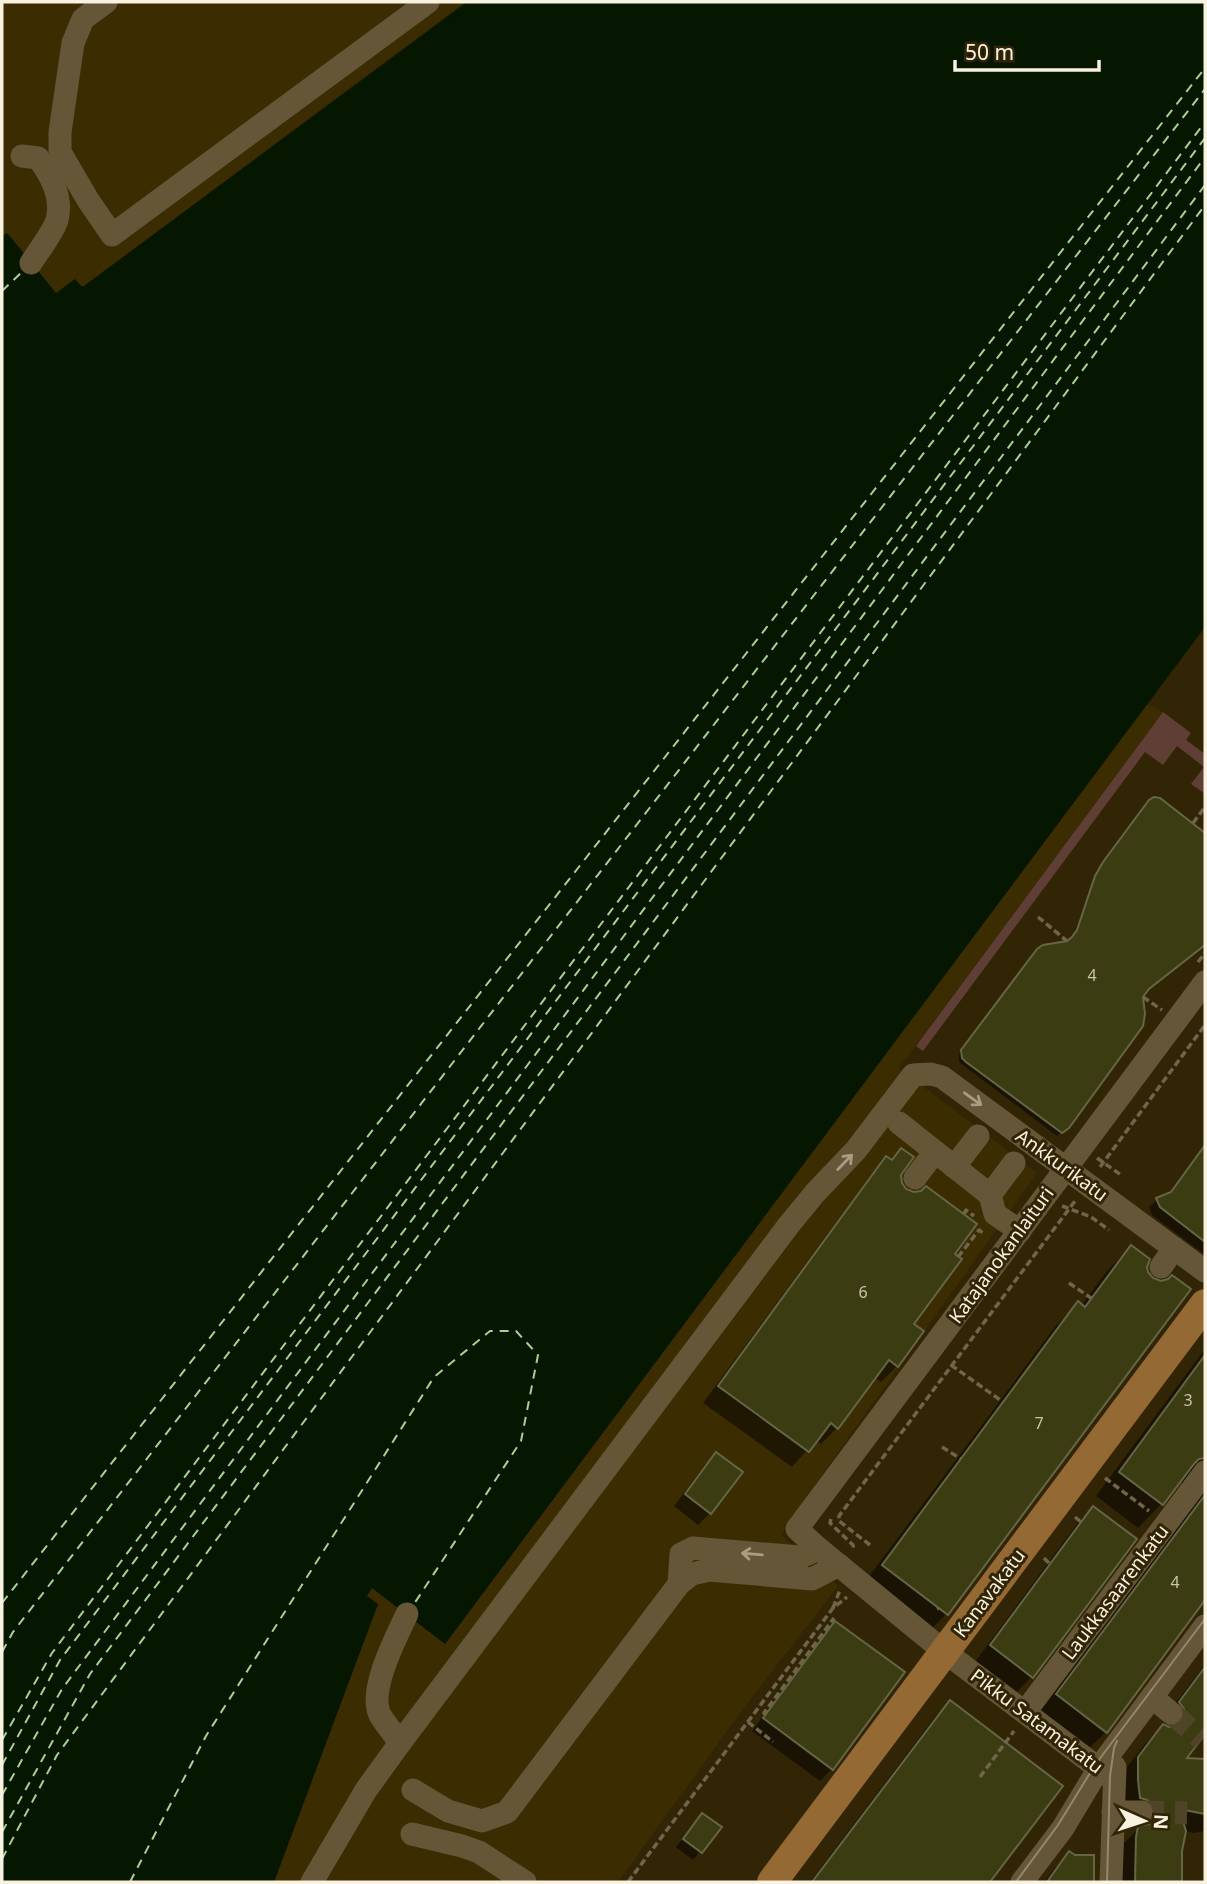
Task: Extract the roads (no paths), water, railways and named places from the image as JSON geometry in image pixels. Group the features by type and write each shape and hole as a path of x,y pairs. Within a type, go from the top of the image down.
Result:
{"main road":[{"name":"Kanavakatu","path":"772,1882 1205,1304"}],"street":[{"path":"106,2 83,19 73,43 60,132 60,152 88,201 112,234 428,2"},
{"path":"22,156 38,158 48,171 58,198 57,221 31,263"},
{"name":"Katajanokanlaituri","path":"797,1529 1020,1231 1058,1200 1066,1167 1205,982"},
{"name":"Ankkurikatu","path":"400,1743 799,1212 856,1150 913,1075 931,1074 942,1077 1066,1167 1168,1257 1205,1271"},
{"path":"899,1123 990,1195 995,1214 1020,1231"},
{"path":"954,1167 978,1136"},
{"path":"915,1178 935,1152"},
{"path":"990,1195 1014,1163"},
{"name":"Laukkasaarenkatu","path":"1020,1721 1205,1472"},
{"name":"Pikku Satamakatu","path":"797,1529 946,1652 1020,1721 1106,1774"},
{"path":"679,1584 681,1554 693,1548 801,1557 819,1549"},
{"path":"413,1790 448,1811 482,1821 507,1812 679,1584 692,1574 709,1570 812,1579 843,1568"},
{"path":"312,1882 366,1790 400,1743 379,1713 376,1695 389,1654 407,1614"},
{"path":"1022,1882 1106,1774 1122,1737 1205,1626"},
{"path":"1152,1697 1171,1713"},
{"path":"1106,1774 1113,1812 1111,1882"},
{"path":"1113,1812 1141,1812"},
{"path":"412,1835 479,1852 525,1882"}],"tunnel":[{"path":"1171,1713 1202,1739"},
{"path":"1141,1812 1187,1813"}],"tram line":[{"path":"1016,1882 1058,1825 1095,1765 1205,1619"},
{"path":"1107,1882 1110,1776 1117,1741"}]}
